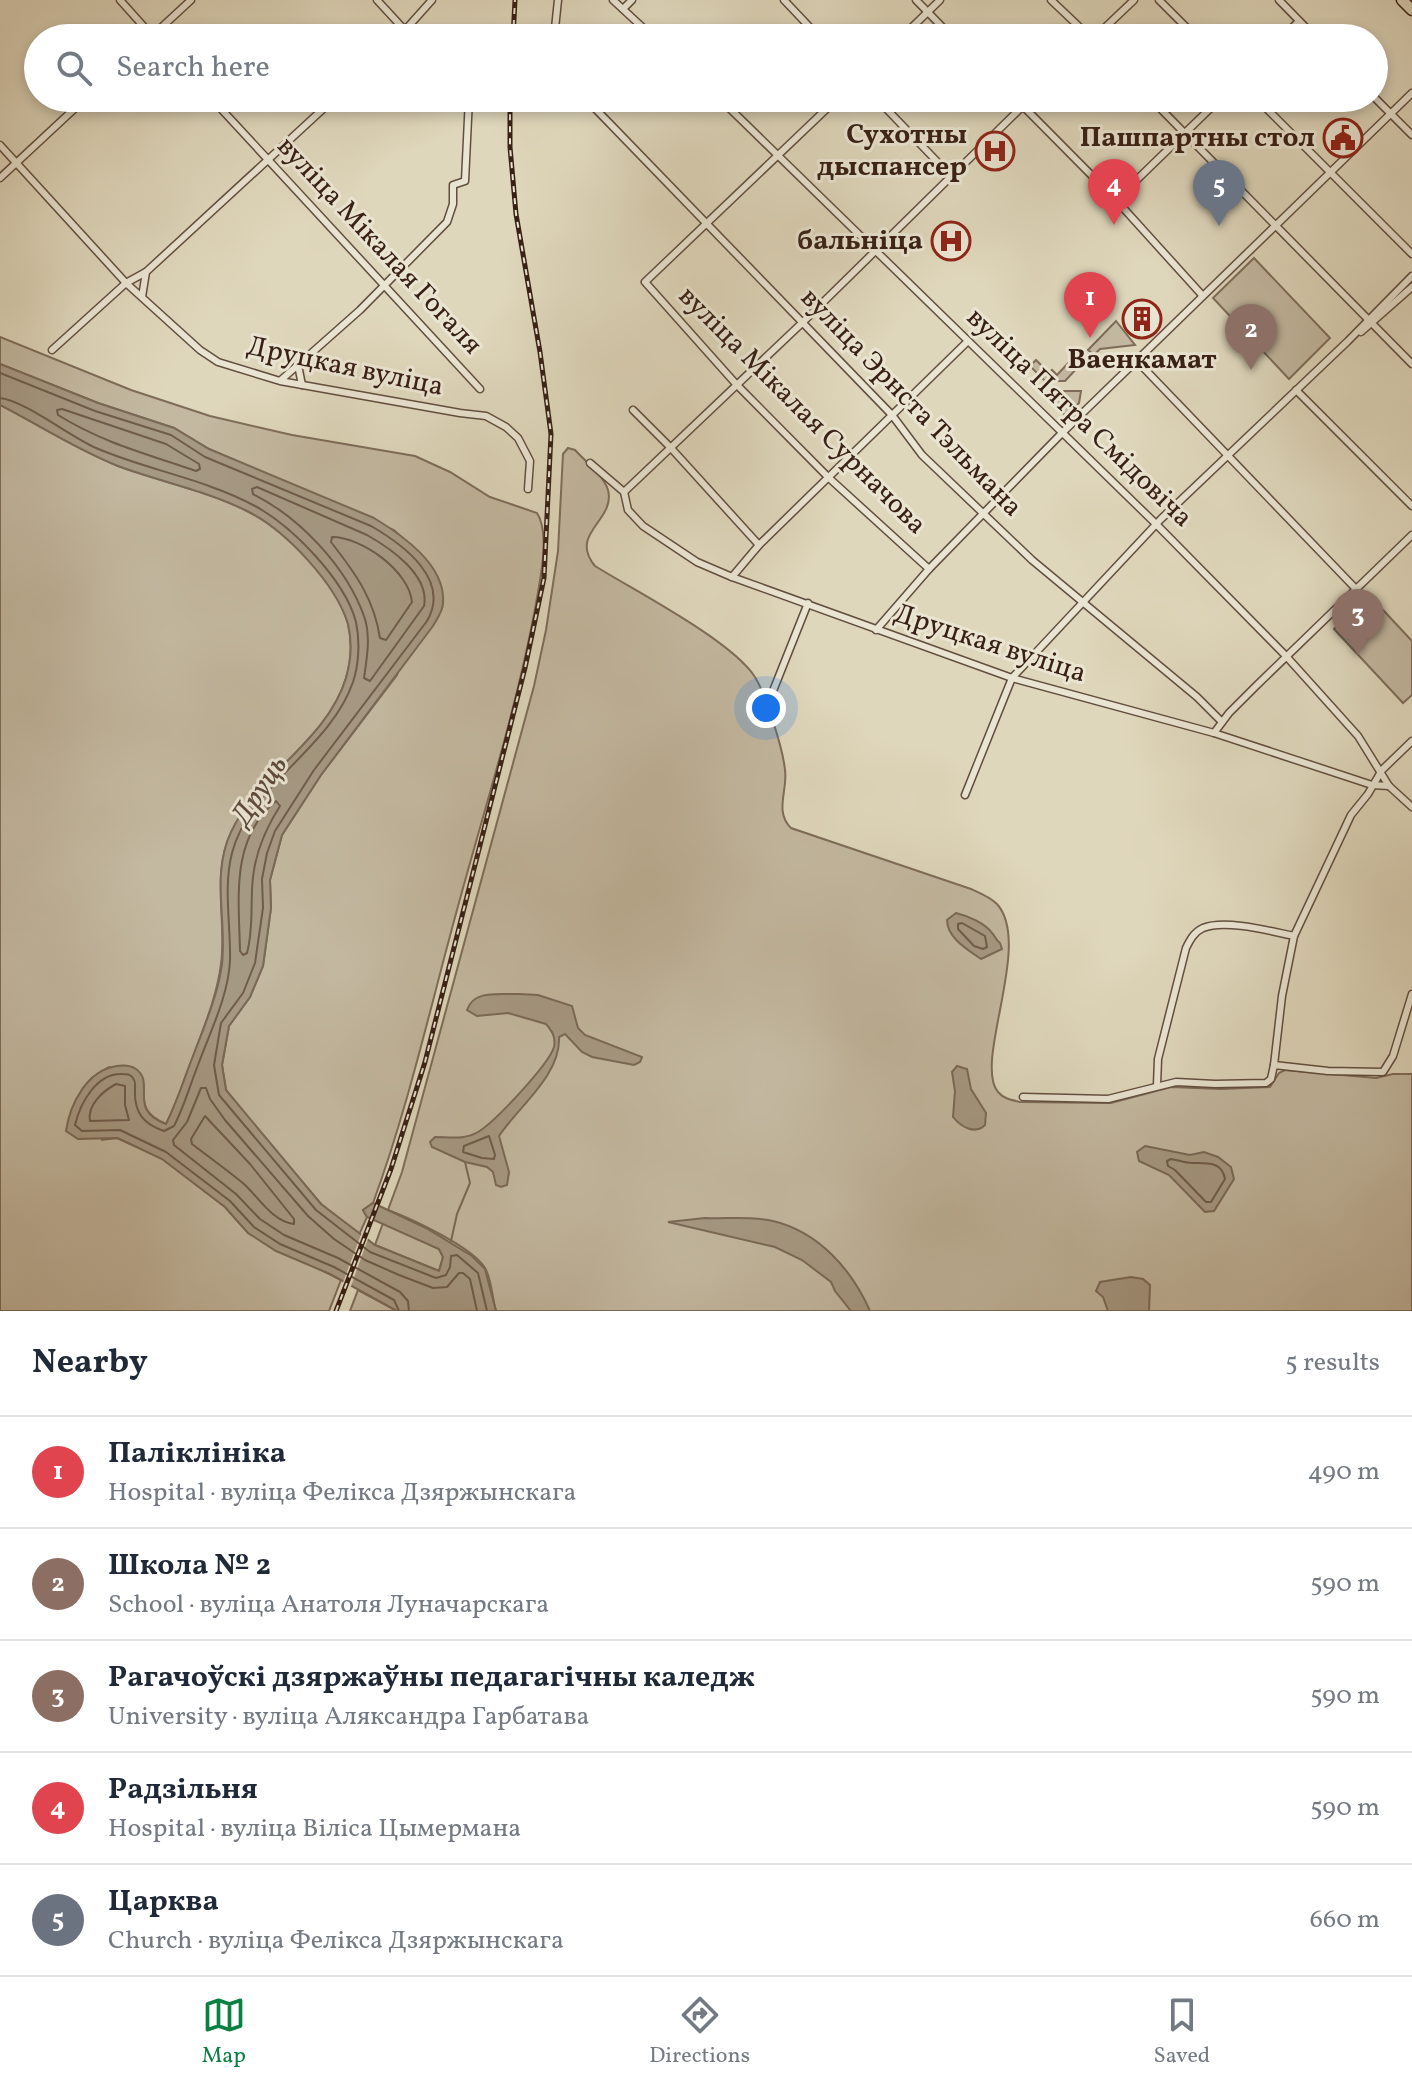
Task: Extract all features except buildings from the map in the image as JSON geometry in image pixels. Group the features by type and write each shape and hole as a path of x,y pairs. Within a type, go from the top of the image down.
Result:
{"main road":[{"path":"1402,0 1412,10"}],"street":[{"path":"120,0 141,24"},
{"path":"166,24 191,0"},
{"path":"377,0 399,24"},
{"path":"412,24 432,0"},
{"path":"555,24 558,0"},
{"path":"613,0 639,24"},
{"path":"623,9 632,0"},
{"path":"784,0 807,24"},
{"path":"916,0 939,24"},
{"path":"915,24 940,0"},
{"path":"1051,0 1077,24"},
{"path":"1107,24 1134,0"},
{"path":"1159,0 1183,24"},
{"path":"1279,0 1302,24"},
{"path":"1296,24 1299,21"},
{"path":"876,630 929,569 1062,433 1412,93"},
{"path":"1388,111 1412,135"},
{"path":"0,178 71,112"},
{"name":"вуліца Мікалая Гогаля","path":"224,112 480,389"},
{"path":"52,350 126,283 146,272 320,112"},
{"path":"280,381 384,286 447,222 453,204 453,185 465,181 468,112"},
{"name":"вуліца Эрнста Тэльмана","path":"599,112 892,415 922,455 1032,560 1197,697 1222,722"},
{"name":"вуліца Пятра Смідовіча","path":"734,112 1156,524 1286,656 1349,725 1382,770 1389,786"},
{"path":"707,221 823,112"},
{"path":"889,112 950,175"},
{"path":"624,492 1017,112"},
{"path":"1029,112 1116,200 1202,295"},
{"path":"1164,112 1412,364"},
{"path":"1116,200 1207,112"},
{"path":"1270,112 1412,254"},
{"name":"Друцкая вуліца","path":"0,145 126,283 200,350 218,362 280,381 486,416 510,430 523,445 530,461 528,489"},
{"name":"вуліца Мікалая Сурначова","path":"707,221 645,282 736,384 829,478 929,569"},
{"path":"142,297 146,272"},
{"path":"1370,321 1412,276"},
{"path":"965,795 1012,678 1156,524 1348,341 1412,287"},
{"path":"732,577 759,545 968,341"},
{"path":"1136,360 1356,589"},
{"path":"298,365 302,385"},
{"path":"1296,390 1412,506"},
{"path":"633,410 759,545"},
{"name":"Друцкая вуліца","path":"590,463 624,492 628,510 643,526 697,562 732,577 1012,678 1214,733 1372,785 1389,786"},
{"path":"1214,733 1286,656 1412,535"},
{"path":"769,701 808,603"},
{"path":"1023,1097 1108,1099 1176,1082 1266,1083 1271,1079 1294,936 1345,825 1382,770 1412,741"},
{"path":"1389,786 1412,807"},
{"path":"1157,1085 1158,1059 1186,948 1195,934 1215,925 1294,936"},
{"path":"1274,1065 1378,1073 1388,1067 1412,994"}],"shaded area":[{"path":"1254,258 1330,338 1289,379 1213,298"},
{"path":"1116,321 1135,345 1100,349 1094,355 1088,350"},
{"path":"0,337 131,390 210,416 292,435 415,456 450,472 490,497 537,513 541,522 544,546 541,574 509,723 408,1094 373,1203 363,1210 367,1217 359,1235 321,1204 239,1108 226,1090 222,1065 229,1026 250,997 263,966 271,908 270,880 282,835 321,775 397,675 425,559 394,530 209,449 174,428 98,403 0,364"},
{"path":"1079,359 1082,363 1065,381 1045,381 1030,366 1036,360 1049,373 1052,370 1057,375 1071,360 1075,364"},
{"path":"1064,391 1081,391 1079,403 1066,416 1053,404"},
{"path":"0,405 103,460 217,498 249,512 279,532 308,560 333,592 348,624 349,665 337,700 324,720 243,812 225,849 221,881 219,976 206,1023 166,1124 148,1112 143,1079 109,1067 83,1088 102,1140 117,1138 163,1159 225,1207 248,1233 341,1280 329,1311 0,1311"},
{"path":"568,448 575,450 594,469 608,490 606,510 589,536 587,545 588,555 595,566 704,632 743,663 755,677 769,709 784,761 782,808 791,828 971,889 997,904 1006,922 1009,946 992,1056 992,1077 1003,1096 1020,1102 1111,1103 1171,1087 1270,1087 1279,1073 1285,1070 1376,1078 1412,1074 1412,1311 496,1311 491,1283 478,1260 441,1234 388,1210 402,1172 534,686 558,551 563,454"},
{"path":"1369,595 1412,641 1412,695 1403,703 1334,629"},
{"path":"383,1223 439,1249 443,1257 439,1271 375,1245"},
{"path":"358,1290 397,1311 350,1311"}],"water":[{"name":"Друць","path":"0,364 98,403 174,428 209,449 374,518 409,542 437,576 443,603 433,626 321,775 282,835 270,880 271,908 263,966 250,997 229,1026 222,1065 226,1090 321,1204 375,1245 439,1271 443,1257 439,1249 367,1217 363,1210 373,1203 426,1228 472,1256 485,1269 496,1311 397,1311 330,1274 276,1251 248,1233 225,1207 162,1159 118,1138 78,1139 66,1131 71,1110 89,1081 106,1069 122,1065 134,1068 141,1075 148,1111 166,1124 206,1022 220,976 223,947 222,865 231,832 258,792 308,739 337,700 348,671 350,637 342,608 333,592 308,560 278,532 233,505 103,460 0,405"},
{"path":"956,913 989,929 1002,949 981,959 965,947 954,938 948,926 947,920"},
{"path":"496,994 538,995 572,1006 578,1028 585,1035 642,1057 634,1065 592,1057 582,1052 565,1034 559,1037 558,1051 546,1077 499,1136 509,1172 507,1185 501,1187 496,1185 493,1172 487,1167 465,1162 432,1147 430,1142 435,1137 463,1137 478,1132 520,1092 554,1047 552,1032 546,1024 508,1013 477,1016 467,1010 470,1003 482,996"},
{"path":"957,1066 967,1069 971,1089 986,1113 985,1125 981,1128 968,1128 953,1117 955,1091 952,1072"},
{"path":"1145,1146 1190,1155 1204,1152 1218,1157 1231,1167 1234,1179 1214,1211 1205,1212 1169,1175 1139,1161 1137,1152"},
{"path":"705,1218 765,1219 805,1234 844,1267 870,1311 851,1311 831,1282 802,1260 775,1247 668,1222"},
{"path":"1131,1277 1143,1279 1150,1285 1149,1311 1108,1311 1103,1297 1096,1291 1100,1282"}],"pier":[{"path":"362,1232 369,1236 350,1289 342,1285"}],"waterway":[{"path":"451,1241 457,1214 470,1183 465,1162"}],"railway":[{"path":"514,24 515,0"},
{"path":"336,1311 391,1169 425,1062 525,668 544,578 551,434 516,214 510,112"}],"place":[{"name":"Пашпартны стол","path":"1343,138"},
{"name":"Сухотны дыспансер","path":"995,151"},
{"name":"Радзільня","path":"1114,225"},
{"name":"Царква","path":"1219,226"},
{"name":"бальніца","path":"951,241"},
{"name":"Ваенкамат","path":"1142,319"},
{"name":"Паліклініка","path":"1090,338"},
{"name":"Школа № 2","path":"1251,370"},
{"name":"Рагачоўскі дзяржаўны педагагічны каледж","path":"1358,655"}]}
